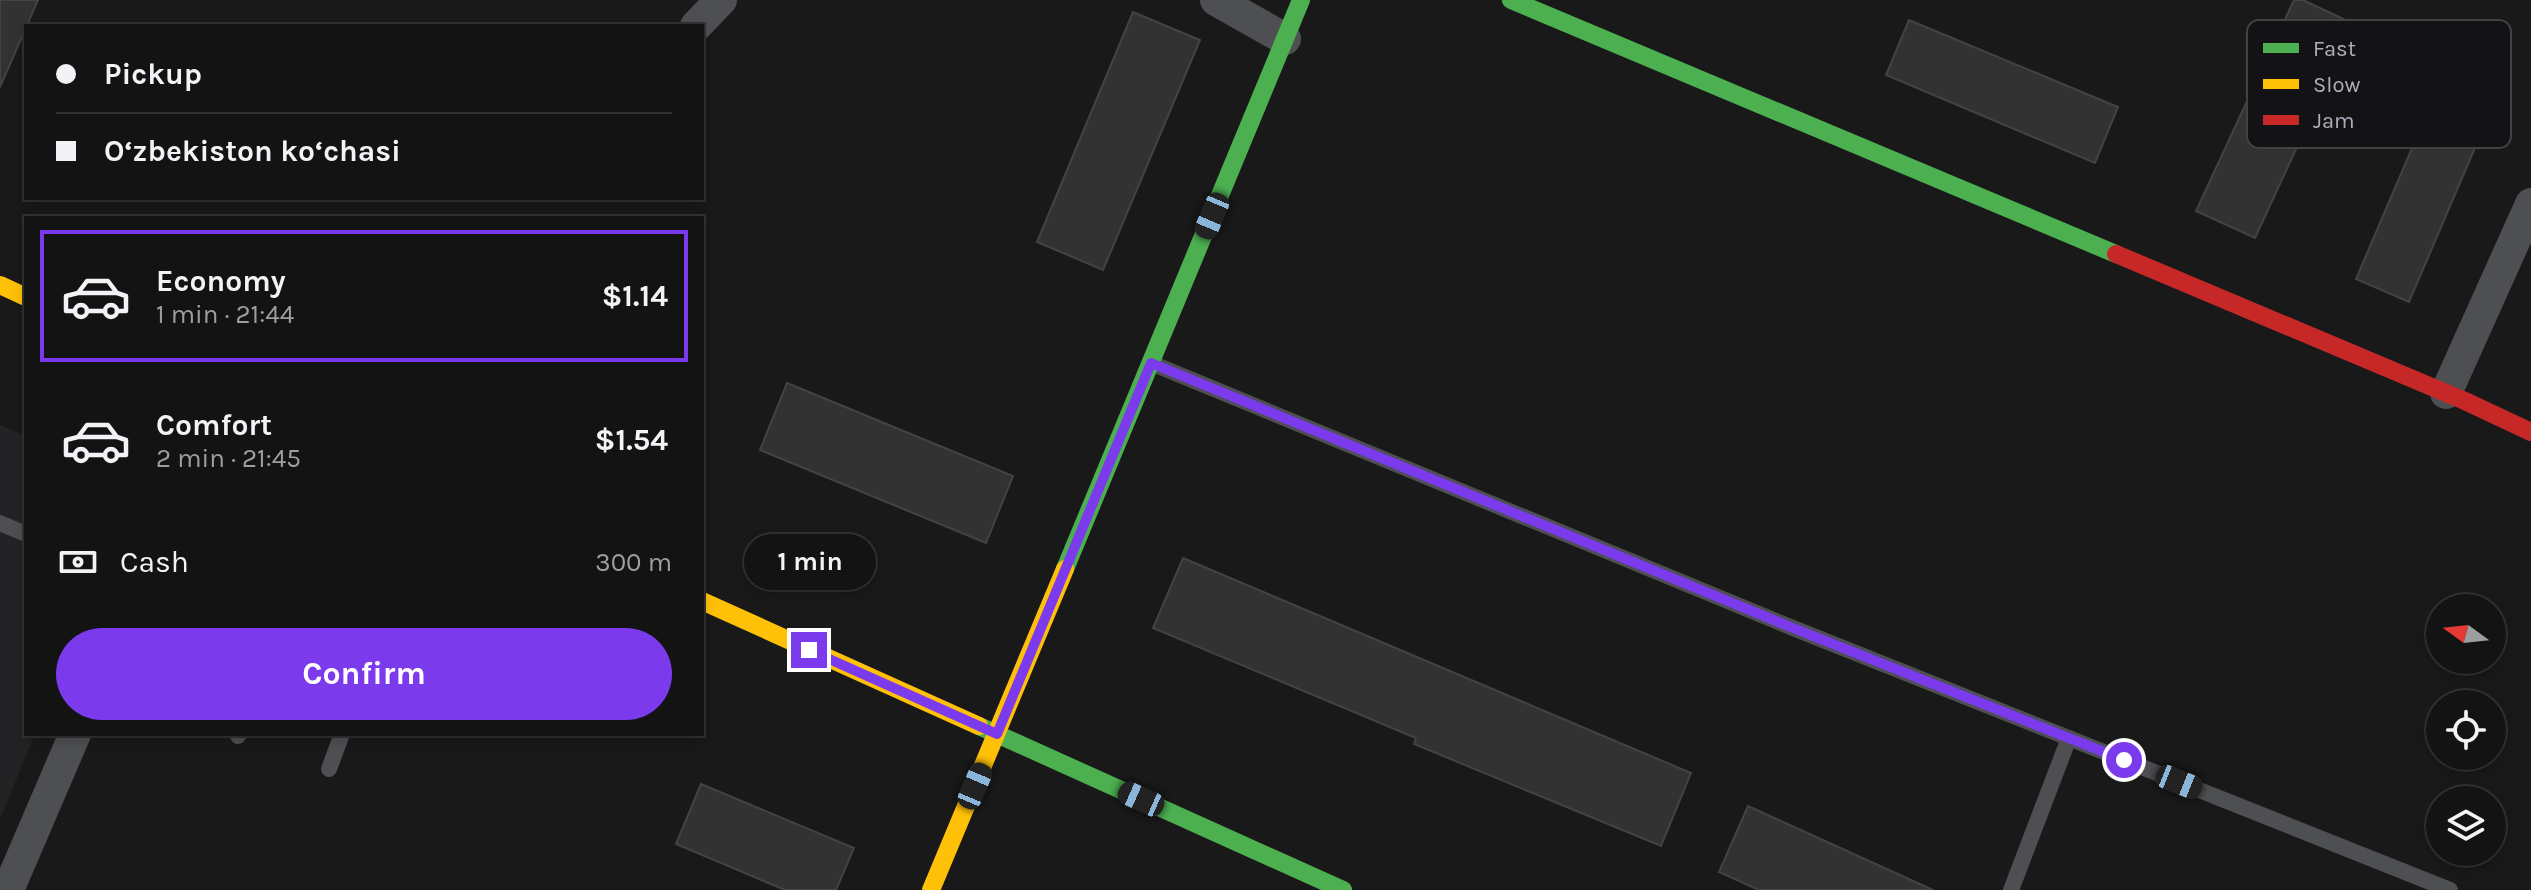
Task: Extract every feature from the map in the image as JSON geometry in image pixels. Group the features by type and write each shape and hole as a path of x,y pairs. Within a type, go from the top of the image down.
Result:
{"street":[{"path":"698,24 721,0"},
{"path":"1216,0 1285,39"},
{"path":"931,890 1301,0"},
{"path":"1511,0 2446,393 2531,432"},
{"path":"2446,393 2531,204"},
{"path":"0,285 24,296"},
{"path":"704,602 1343,890"},
{"path":"8,890 74,736"}],"lane":[{"path":"1151,363 2450,890"},
{"path":"0,523 24,533"},
{"path":"329,769 341,736"},
{"path":"2011,890 2069,738"}],"shaded area":[{"path":"0,425 24,435 24,736 34,736 0,819"}],"building":[{"path":"0,0 38,0 28,24 24,24 24,32 0,87"},
{"path":"2294,0 2303,0 2346,20 2285,20"},
{"path":"1133,12 1200,40 1103,270 1037,242"},
{"path":"1909,20 2118,107 2095,163 1886,75"},
{"path":"2247,101 2247,148 2297,148 2255,238 2196,211"},
{"path":"2412,148 2475,148 2409,302 2356,279"},
{"path":"787,383 1013,476 986,543 760,450"},
{"path":"1183,558 1691,773 1661,846 1414,744 1416,738 1153,628"},
{"path":"701,784 854,848 836,890 785,890 676,844"},
{"path":"1748,806 1933,890 1759,890 1719,872"}],"traffic: fast":[{"path":"1065,569 1301,0"},
{"path":"1511,0 2116,254"},
{"path":"979,726 1343,890"}],"traffic: slow":[{"path":"0,285 24,296"},
{"path":"931,890 1065,569"},
{"path":"704,602 979,726"}],"traffic: jam":[{"path":"2116,254 2465,401 2531,432"}],"route":[{"path":"809,650 997,734 1151,363 1793,628 2124,760"}]}
